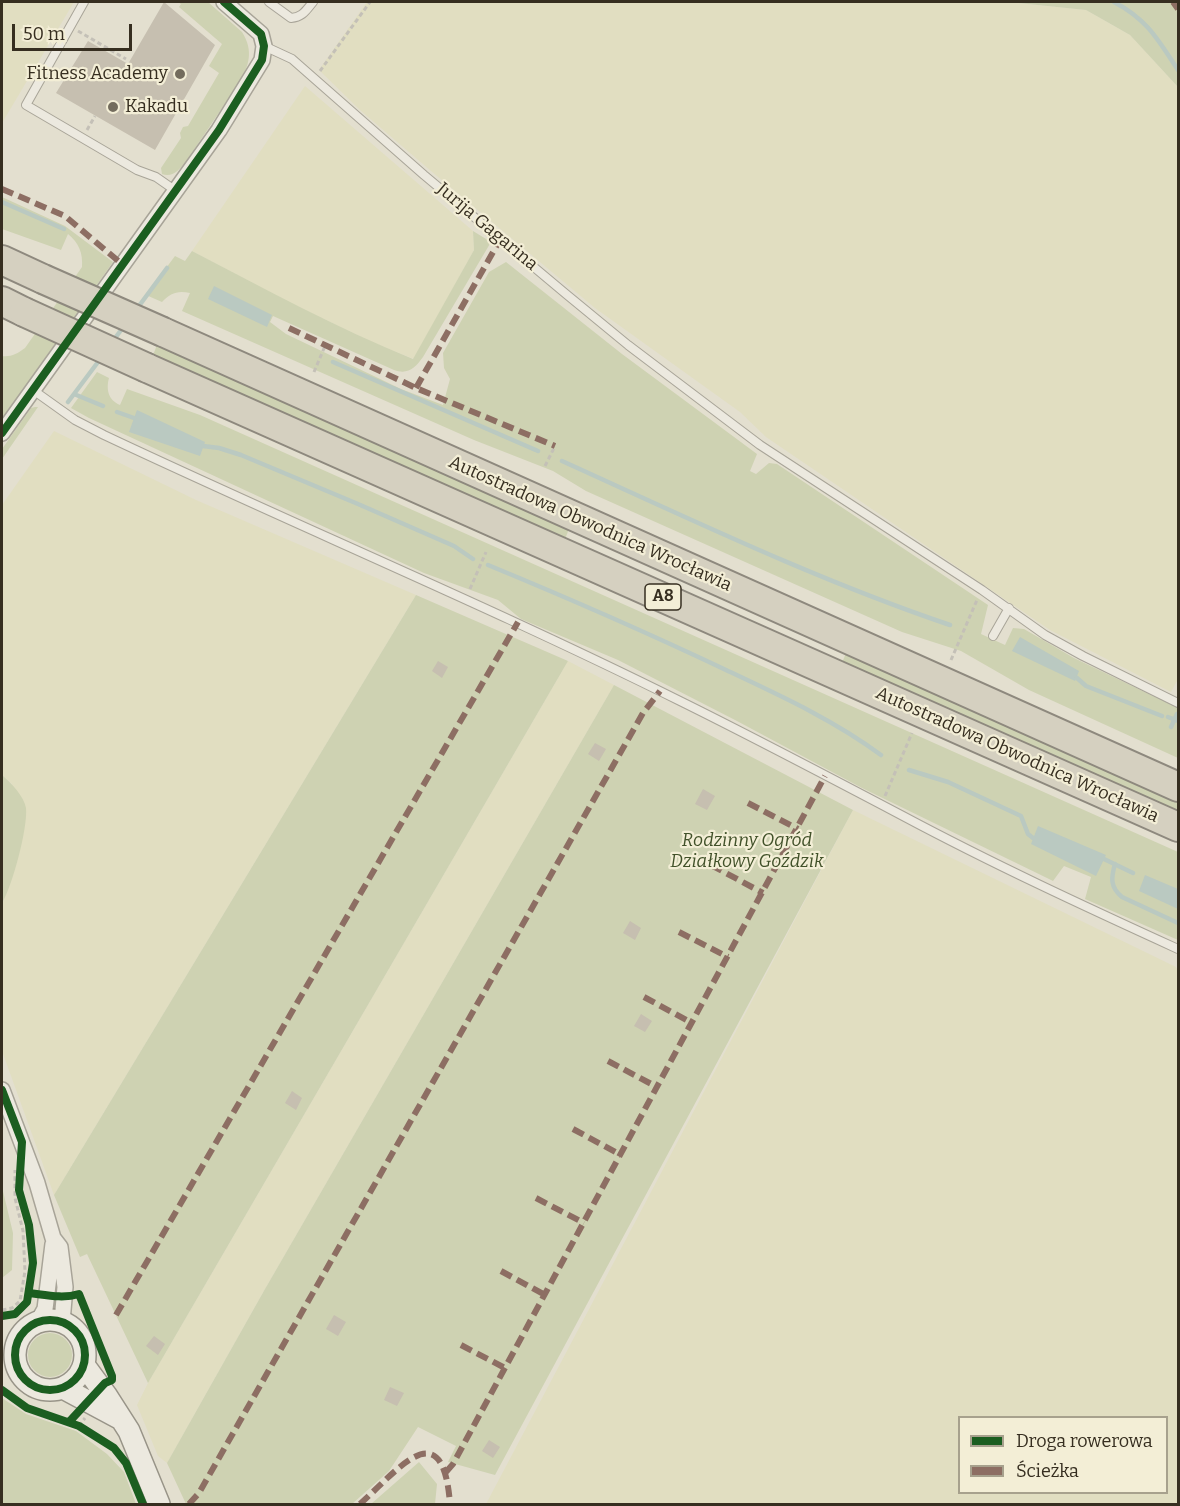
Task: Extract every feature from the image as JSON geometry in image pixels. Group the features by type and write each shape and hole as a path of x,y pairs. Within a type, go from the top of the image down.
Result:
{"highway":[{"name":"Autostradowa Obwodnica Wrocławia","path":"2,260 1179,787"},
{"name":"Autostradowa Obwodnica Wrocławia","path":"13,307 1179,827"}],"street":[{"path":"2,433 219,130 262,60 264,46 261,34 224,2"},
{"path":"2,1090 37,1183 53,1238 60,1247 65,1287 62,1322"},
{"path":"20,1330 45,1320 62,1322 71,1327 83,1344 85,1355 84,1365 72,1383 63,1388 42,1390 24,1380 8,1358 17,1342 20,1330 45,1309 53,1238"},
{"path":"84,1365 129,1431 159,1504"},
{"path":"63,1388 119,1418"}],"lane":[{"path":"84,2 26,105 137,170 156,177 176,191"},
{"path":"269,2 291,18 299,18 313,2"},
{"name":"Jurija Gagarina","path":"264,46 292,59 566,294 628,345 760,445 982,590 1045,635 1179,703"},
{"path":"33,390 75,420 104,435 528,627 681,701 1062,895 1179,949"},
{"path":"993,636 1008,608"}],"path":[{"path":"314,79 370,2"},
{"path":"70,27 126,59"},
{"path":"314,372 325,346"},
{"path":"545,466 555,446"},
{"path":"465,599 486,552"},
{"path":"951,660 982,590"},
{"path":"881,804 913,731"},
{"path":"2,1316 11,1316 20,1311 27,1302 33,1263 29,1226 19,1190 22,1142"},
{"path":"2,1310 18,1304 24,1283 25,1245 15,1198 14,1150 22,1142"},
{"path":"23,1202 27,1189 37,1183"}],"shaded area":[{"path":"2,2 74,2 2,123"},
{"path":"367,2 1009,2 1086,10 1130,35 1178,87 1178,679 1171,692 1050,630 766,437 740,412 595,308 431,171 360,110 319,70"},
{"path":"305,86 473,231 474,250 414,359 376,344 290,303 192,251"},
{"path":"214,286 272,315 267,327 208,299"},
{"path":"137,410 205,442 200,456 129,432"},
{"path":"54,431 196,500 416,595 54,1195 2,1051 2,903 12,784 2,775 2,505"},
{"path":"1020,637 1079,671 1075,681 1012,651"},
{"path":"568,661 614,685 167,1463 158,1456 137,1405 148,1383"},
{"path":"853,810 1176,967 1178,971 1178,1504 486,1504"},
{"path":"1038,826 1106,855 1096,876 1031,844"},
{"path":"1145,875 1178,889 1178,909 1139,891"}],"green space":[{"path":"178,2 208,2 242,32 248,46 249,58 239,83 185,163 175,173 166,175 162,174 161,168 181,138 180,133 183,127 188,126 219,73 209,66 222,44 179,7 181,4"},
{"path":"1009,2 1178,2 1178,87 1130,35 1086,10"},
{"path":"2,197 65,226 113,262 2,419 2,356 14,355 25,348 82,267 82,262 78,245 68,234 61,250 2,229"},
{"path":"473,231 491,242 423,357 411,370 403,372 394,370 273,316 270,322 286,334 401,389 443,405 450,379 444,368 443,353 489,272 506,262 622,354 757,454 750,471 756,474 769,463 777,464 988,605 981,634 1005,645 1013,628 1024,629 1074,658 1178,708 1178,758 1029,690 961,651 902,632 586,491 553,471 474,440 182,311 190,293 174,293 162,302 146,295 175,256 185,261 192,251 329,321 413,359 474,250"},
{"path":"157,345 569,529 565,539 153,355"},
{"path":"97,372 109,378 109,394 120,405 127,389 200,415 1178,852 1178,940 1085,899 1091,877 1064,866 1053,881 862,788 618,660 521,619 498,600 424,573 89,418 71,408"},
{"path":"38,407 2,459 2,449 31,408"},
{"path":"416,595 568,661 148,1383 87,1254 80,1257 54,1195"},
{"path":"846,653 1178,801 1178,814 842,663"},
{"name":"Rodzinny Ogród Działkowy Goździk","path":"614,685 853,810 495,1475 448,1462 456,1446 418,1427 389,1471 352,1504 186,1504 167,1463"},
{"path":"2,775 20,794 25,803 26,817 18,857 2,903"},
{"path":"2,1187 13,1233 12,1270 2,1278"},
{"path":"50,1333 65,1340 72,1355 65,1370 50,1377 35,1370 28,1355 35,1340"},
{"path":"2,1398 26,1414 76,1431 107,1454 124,1472 136,1504 2,1504"},
{"path":"419,1462 437,1484 435,1504 371,1504"}],"building":[{"path":"164,2 215,45 155,150 56,93 88,41 128,64"},
{"path":"438,661 448,667 442,678 432,671"},
{"path":"595,743 606,749 599,761 588,754"},
{"path":"703,789 715,796 707,810 695,804"},
{"path":"630,921 641,928 635,940 623,933"},
{"path":"641,1014 652,1021 645,1032 634,1026"},
{"path":"292,1091 302,1098 296,1110 285,1103"},
{"path":"334,1315 346,1322 338,1336 326,1329"},
{"path":"154,1336 165,1344 158,1355 146,1346"},
{"path":"390,1387 404,1393 397,1406 384,1400"},
{"path":"489,1440 500,1447 493,1458 482,1451"}],"waterway":[{"path":"1114,2 1144,24 1178,70"},
{"path":"2,202 64,229"},
{"path":"136,310 167,268"},
{"path":"113,341 124,326"},
{"path":"74,394 101,358"},
{"path":"333,362 538,451"},
{"path":"68,402 74,394 103,406"},
{"path":"117,412 134,418"},
{"path":"203,446 241,455 454,546 473,559"},
{"path":"562,461 803,569 950,625"},
{"path":"488,565 638,629 766,689 825,719 881,755"},
{"path":"1077,678 1086,686 1162,716"},
{"path":"1171,727 1177,714"},
{"path":"1168,717 1178,721"},
{"path":"909,770 948,782 1021,816 1028,834 1033,838"},
{"path":"1104,859 1133,873"},
{"path":"1115,864 1112,882 1115,890 1122,897 1178,923"}],"marked path":[{"path":"1173,2 1178,9"},
{"path":"2,189 65,216 123,265"},
{"path":"416,388 501,238"},
{"path":"289,328 416,388 555,446"},
{"path":"116,1315 518,622"},
{"path":"189,1504 199,1493 643,713 660,691"},
{"path":"446,1472 453,1464 825,776"},
{"path":"748,803 798,829"},
{"path":"711,865 763,893"},
{"path":"679,932 728,957"},
{"path":"644,997 692,1023"},
{"path":"608,1061 657,1087"},
{"path":"573,1129 621,1155"},
{"path":"536,1198 584,1223"},
{"path":"501,1271 545,1295"},
{"path":"461,1345 505,1368"},
{"path":"360,1504 403,1464 417,1456 428,1454 438,1460 446,1476 450,1504"}],"cycle path":[{"path":"2,433 219,130 262,60 264,46 261,34 224,2"},
{"path":"2,1090 22,1142 19,1190 29,1225 33,1263 27,1302 15,1314 2,1316"},
{"path":"29,1293 48,1296 79,1294 112,1376 112,1380 105,1383 69,1422"},
{"path":"43,1320 57,1320 70,1326 79,1335 85,1348 85,1355 83,1368 75,1380 57,1390 43,1390 30,1384 21,1375 15,1362 15,1348 21,1335 30,1326 43,1320"},
{"path":"2,1390 27,1408 79,1426 114,1448 126,1463 143,1504"}],"place":[{"name":"Fitness Academy","path":"180,74"},
{"name":"Kakadu","path":"113,107"}]}
